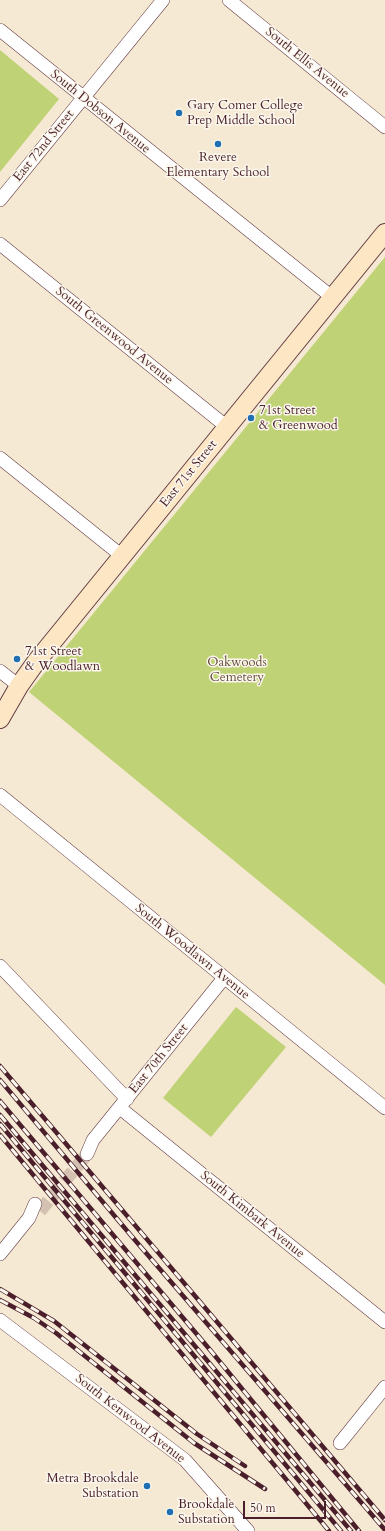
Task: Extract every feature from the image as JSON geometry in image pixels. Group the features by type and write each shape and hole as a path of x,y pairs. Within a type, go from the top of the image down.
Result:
{"main road":[{"name":"East 71st Street","path":"0,719 19,686 122,556 385,233"}],"street":[{"name":"East 72nd Street","path":"0,200 163,0"},
{"name":"South Ellis Avenue","path":"229,0 385,127"},
{"name":"South Dobson Avenue","path":"0,30 333,298"},
{"name":"South Greenwood Avenue","path":"0,244 227,427"},
{"path":"0,458 122,556"},
{"path":"0,671 19,686"},
{"name":"South Woodlawn Avenue","path":"0,795 385,1108"},
{"name":"South Kimbark Avenue","path":"0,966 123,1104 385,1322"},
{"name":"East 70th Street","path":"84,1150 123,1104 224,978"},
{"path":"0,1254 35,1211"},
{"name":"South Kenwood Avenue","path":"0,1320 185,1460 248,1531"},
{"path":"340,1443 385,1387"}],"green space":[{"path":"0,50 59,99 0,172"},
{"name":"Oakwoods Cemetery","path":"385,257 385,985 29,692"},
{"path":"236,1007 286,1047 211,1137 163,1098"}],"tunnel":[{"path":"40,1211 87,1154"}],"railway":[{"path":"0,1066 385,1520"},
{"path":"0,1080 134,1239 385,1530"},
{"path":"0,1101 211,1351 359,1531"},
{"path":"0,1115 351,1531"},
{"path":"0,1124 341,1531"},
{"path":"0,1135 329,1531"},
{"path":"0,1289 54,1321 197,1434 245,1466"},
{"path":"0,1300 34,1318 56,1333 194,1443 265,1489"}],"place":[{"name":"Gary Comer College Prep Middle School","path":"179,113"},
{"name":"Revere Elementary School","path":"218,144"},
{"name":"71st Street & Greenwood","path":"251,418"},
{"name":"71st Street & Woodlawn","path":"17,659"},
{"name":"Metra Brookdale Substation","path":"147,1486"},
{"name":"Brookdale Substation","path":"170,1512"}]}
